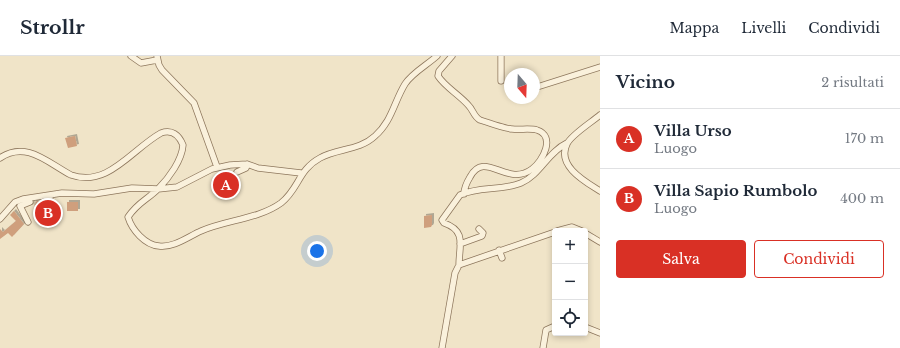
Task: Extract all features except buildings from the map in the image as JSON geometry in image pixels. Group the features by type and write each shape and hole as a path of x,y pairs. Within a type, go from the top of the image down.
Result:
{"street":[{"path":"131,56 141,63 157,58 162,70 194,103 217,167"},
{"path":"0,158 15,151 26,151 36,154 71,175 82,178 94,177 110,171 156,136 168,131 176,134 180,138 183,145 183,150 177,163 158,189 135,206 128,217 133,228 149,243 159,246 167,246 203,230 268,210 288,197 301,173 321,157 353,148 374,137 390,118 406,83 436,56"},
{"path":"452,56 439,71 438,76 442,82 470,106 475,116 480,120 502,127 536,130 544,133 547,140 547,149 533,169 518,176 483,165 478,166 472,173 465,186 464,194"},
{"path":"501,56 501,81"},
{"path":"540,86 600,67"},
{"path":"442,348 455,273 459,265 460,244 458,231 454,227 444,223 442,220 460,195 501,189 521,183 533,176 560,147 567,144 600,115"},
{"path":"567,144 565,152 568,165 576,175 600,191"},
{"path":"0,219 18,201 77,192 94,194 132,188 158,189 183,184 217,167 247,164 258,168 301,173"},
{"path":"237,172 246,168 247,164"},
{"path":"28,222 20,206 30,202"},
{"path":"460,244 482,236 483,233 479,229"},
{"path":"459,265 552,232"},
{"path":"588,235 600,242"},
{"path":"499,250 502,258"},
{"path":"543,348 546,330 552,327"},
{"path":"588,328 600,333"}],"tunnel":[{"path":"30,202 47,199"}],"place":[{"name":"Villa Urso","path":"226,185"},
{"name":"Villa Sapio Rumbolo","path":"48,213"}]}
